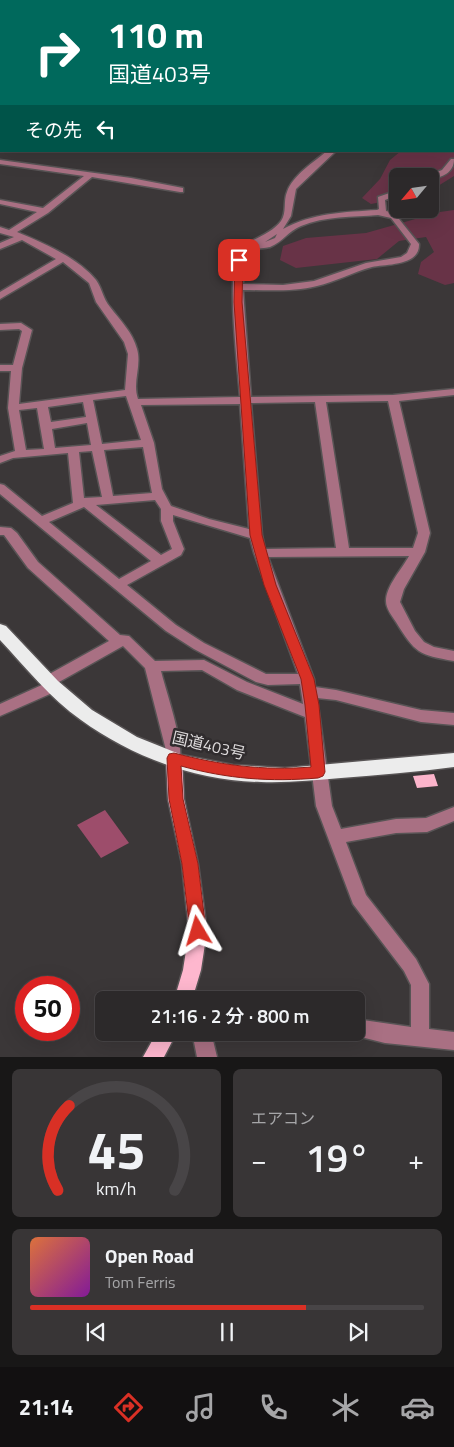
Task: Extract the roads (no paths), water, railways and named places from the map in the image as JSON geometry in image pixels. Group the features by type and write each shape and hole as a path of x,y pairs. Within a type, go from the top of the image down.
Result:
{"highway":[{"name":"国道403号","path":"0,630 51,684 83,714 116,736 151,751 207,768 256,775 284,775 454,760"}],"main road":[{"path":"174,758 176,799 190,864 198,931 192,970 186,991"},
{"path":"153,1057 163,1041"}],"street":[{"path":"331,152 308,172 291,191 286,220 281,226 255,245 244,249 239,260 238,302 256,535 260,553 309,685 318,772 324,806 359,899 410,965 420,984 420,1038"},
{"path":"439,174 445,172 454,161"},
{"path":"0,162 91,174 180,190"},
{"path":"0,246 91,174"},
{"path":"378,212 383,210 381,199 389,196"},
{"path":"0,202 45,211"},
{"path":"239,287 301,287 369,265 404,259 415,248 415,244 395,219 395,216 378,212 323,217 298,224 282,233 278,240 266,245 255,245"},
{"path":"0,230 48,250 81,271 94,282 100,301 127,338 132,351 133,397 148,443 159,496 167,509 167,521 178,549 176,552 118,584"},
{"path":"0,296 62,259"},
{"path":"0,327 20,326 27,330 17,368 13,408 22,455"},
{"path":"0,368 17,368"},
{"path":"13,408 88,397 246,400 393,398 454,392"},
{"path":"88,397 108,499"},
{"path":"320,398 343,553"},
{"path":"393,398 424,533 419,552 395,593 394,607 417,645 429,651 454,656"},
{"path":"42,403 50,452"},
{"path":"46,426 93,419"},
{"path":"0,460 11,454 22,455 72,451 148,443"},
{"path":"72,451 82,503 160,561"},
{"path":"0,488 171,628 251,673 268,680 309,685 336,695 421,716 454,718"},
{"path":"41,521 82,503 108,499 159,496"},
{"path":"167,509 256,535"},
{"path":"0,531 7,531 13,536 37,569 119,642"},
{"path":"260,553 419,552"},
{"path":"0,710 51,684 124,639 152,666 172,740 174,758"},
{"path":"152,666 204,665 242,686 313,714"},
{"path":"336,838 387,827 426,824 454,814"},
{"path":"365,1030 385,1034 454,1041"},
{"path":"203,1041 207,1057"}]}
